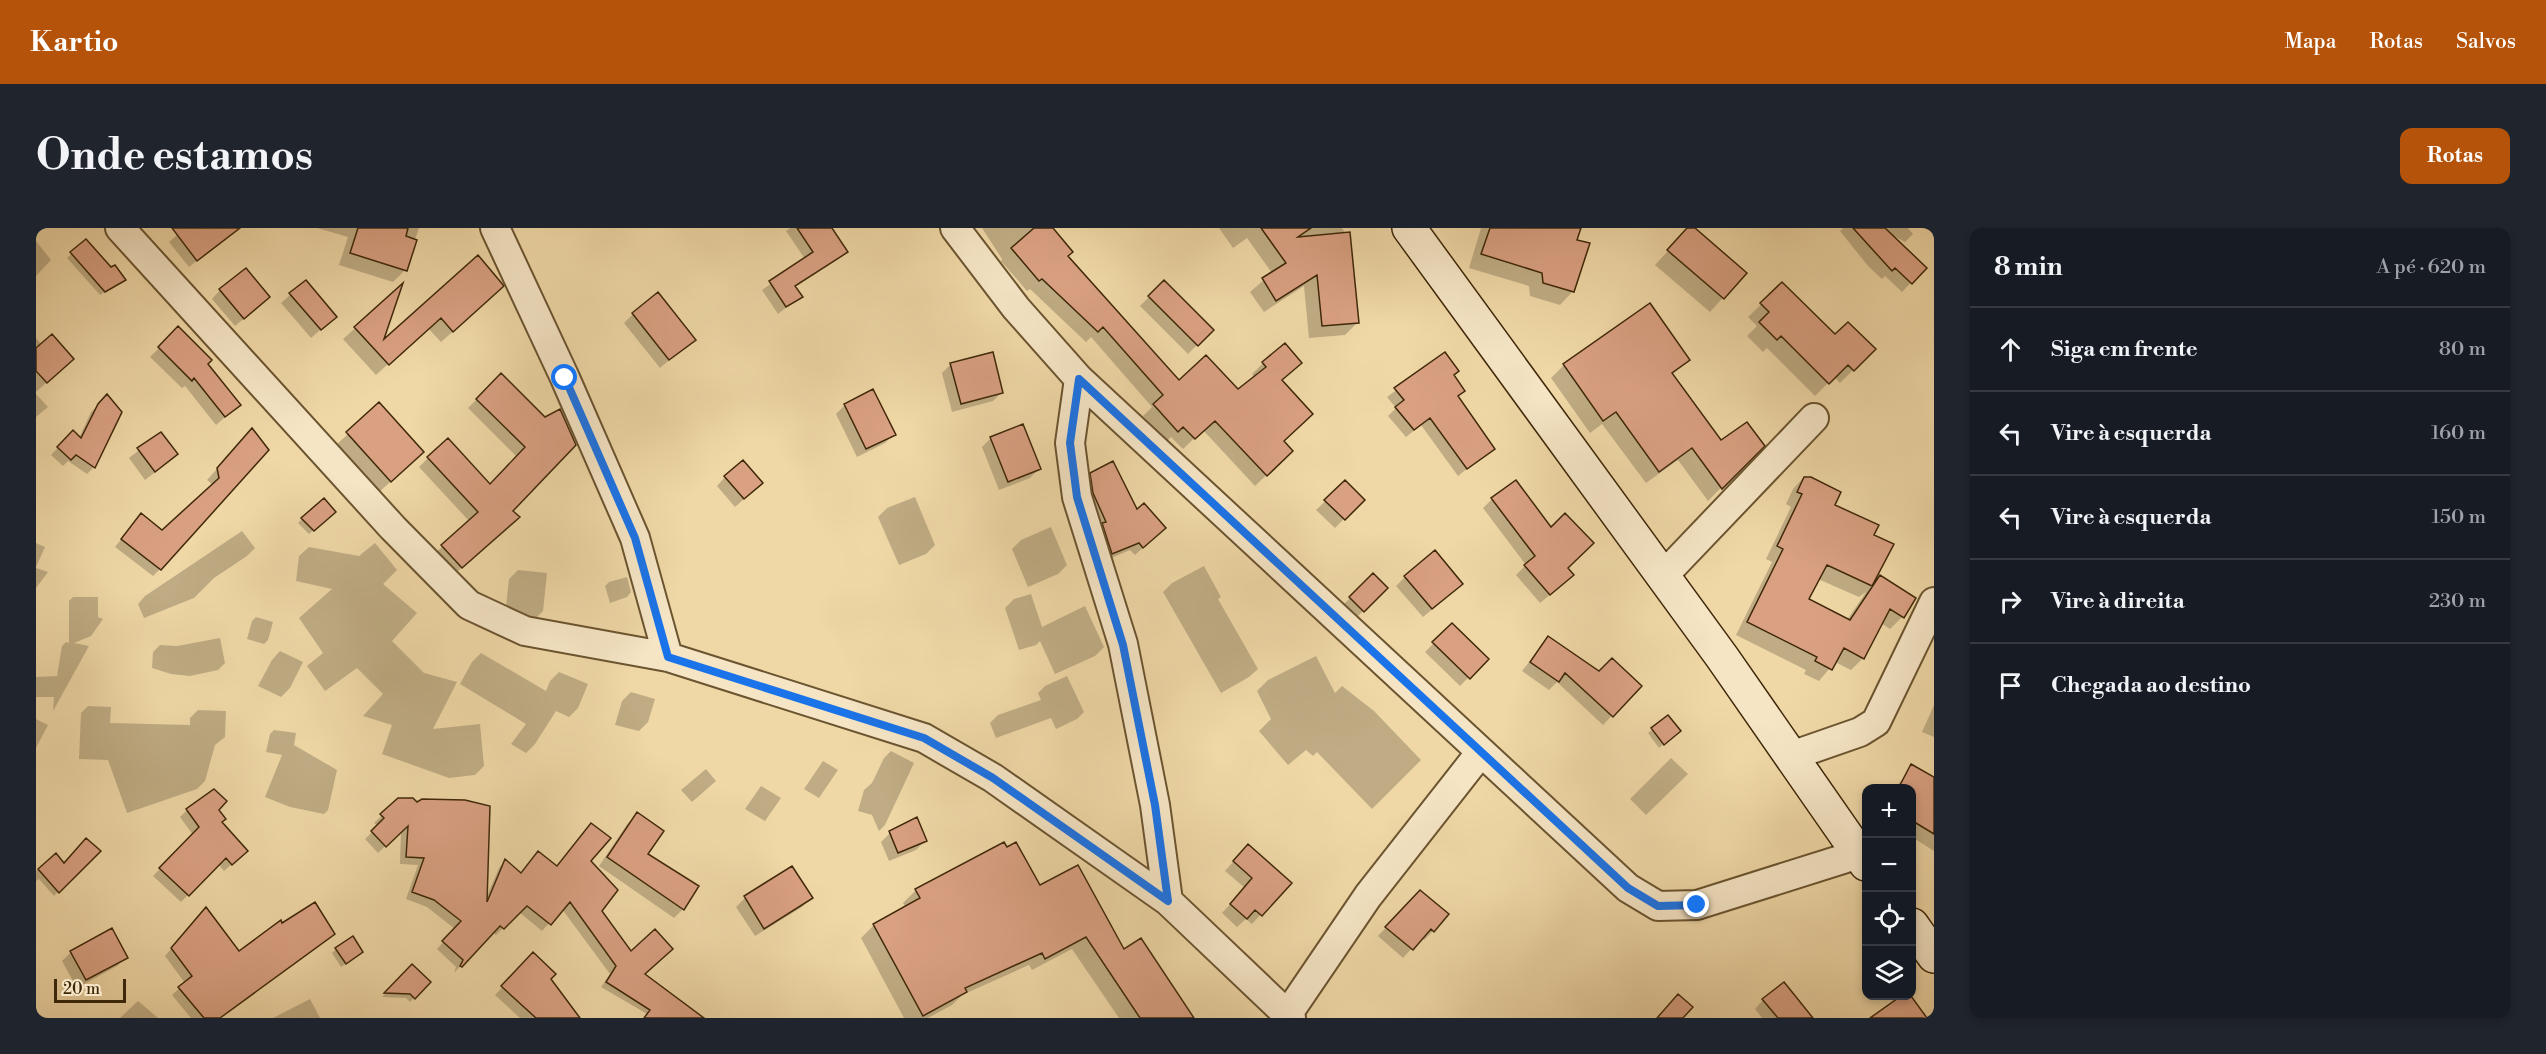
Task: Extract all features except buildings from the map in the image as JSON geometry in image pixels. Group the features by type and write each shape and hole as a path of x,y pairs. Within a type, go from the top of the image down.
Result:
{"street":[{"path":"120,228 393,528 470,605 525,631 668,657 924,738 993,778 1168,901 1288,1017 1362,905 1481,752"},
{"path":"495,228 565,378 635,538 668,657"},
{"path":"955,228 1016,308 1079,379 1628,888 1658,906 1697,905 1862,859"},
{"path":"1409,228 1663,576 1862,858"},
{"path":"1079,379 1070,443 1077,497 1123,645 1155,805 1168,901"},
{"path":"1663,576 1814,418"},
{"path":"1791,756 1860,732 1876,723 1934,602"},
{"path":"1916,932 1934,956"}],"route":[{"path":"565,378 635,538 668,657 924,738 993,778 1168,901 1155,805 1123,645 1077,497 1070,443 1079,379 1628,888 1658,906 1697,905"}]}
